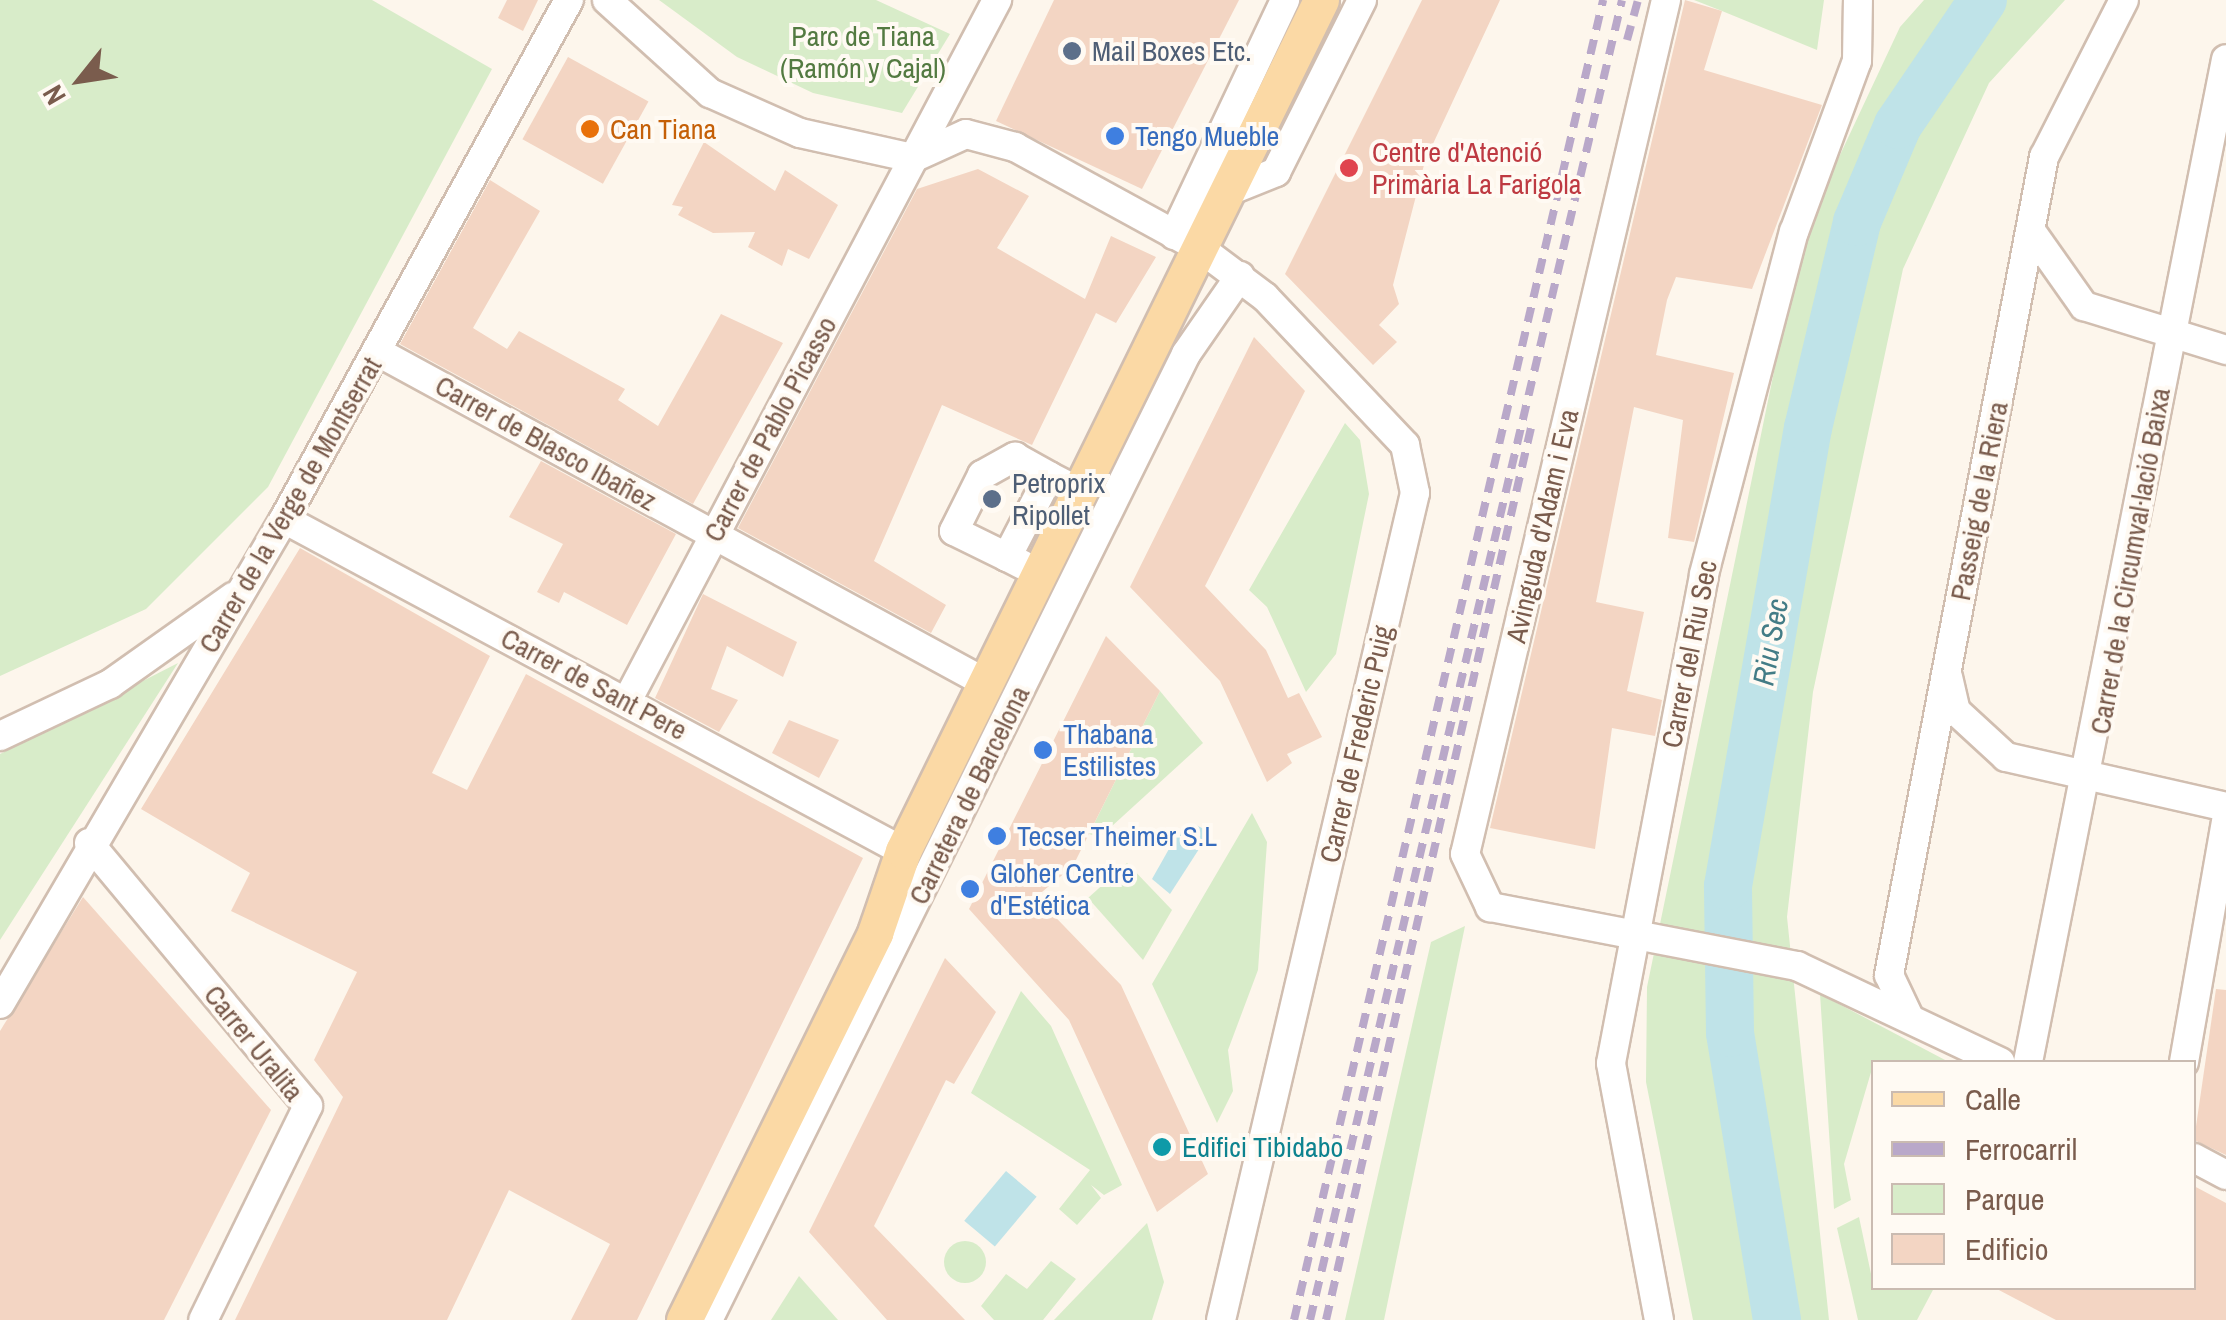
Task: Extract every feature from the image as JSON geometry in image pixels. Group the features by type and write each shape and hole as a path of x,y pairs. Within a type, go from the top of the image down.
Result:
{"main road":[{"name":"Carretera de Barcelona","path":"664,1320 842,949 902,851 986,683 1028,566 1064,484 1187,242 1229,191 1321,0"},
{"name":"Carretera de Barcelona","path":"684,1320 876,933 902,851"}],"street":[{"name":"Carrer de la Verge de Montserrat","path":"0,1004 90,844 284,518 569,0"},
{"path":"607,0 710,93 800,134 914,158"},
{"name":"Carrer de Pablo Picasso","path":"626,700 998,0"},
{"name":"Carretera de Barcelona","path":"1187,242 1285,0"},
{"path":"1229,191 1276,172 1362,0"},
{"name":"Avinguda d'Adam i Eva","path":"1637,939 1490,908 1465,854 1666,0"},
{"name":"Carrer del Riu Sec","path":"1659,1320 1611,1063 1704,574 1794,232 1857,62 1858,0"},
{"name":"Passeig de la Riera","path":"1908,1015 1889,974 2044,157 2124,0"},
{"name":"Carrer de la Circumval·lació Baixa","path":"2028,1060 2090,781 2170,339 2226,59"},
{"name":"Carrer de Frederic Puig","path":"914,158 966,134 1015,147 1187,242 1240,276 1389,424 1415,467 1416,492 1221,1320"},
{"path":"2031,231 2084,306 2170,339 2226,350"},
{"name":"Carretera de Barcelona","path":"708,1320 1186,354 1240,276"},
{"name":"Carrer de Blasco Ibañez","path":"378,352 986,683"},
{"path":"1028,566 954,531 982,475 1015,458 1064,484"},
{"name":"Carrer de Sant Pere","path":"284,518 902,851"},
{"path":"0,736 110,684 242,590"},
{"path":"1947,672 1956,711 2006,757 2090,781 2226,808"},
{"path":"2184,1060 2226,822"},
{"name":"Carrer Uralita","path":"90,844 308,1106 204,1320"},
{"path":"1637,939 1797,966 1908,1015 1962,1054 1990,1060"},
{"path":"2196,1159 2226,1175"}],"green space":[{"path":"0,0 372,0 492,69 268,487 146,609 0,676"},
{"name":"Parc de Tiana (Ramón y Cajal)","path":"659,0 876,0 950,34 902,113 813,93 737,57"},
{"path":"1694,0 1824,0 1817,50 1722,11"},
{"path":"1924,0 2065,0 1989,83 1903,269 1813,692 1787,917 1829,1320 1693,1320 1646,1082 1647,987 1802,236 1900,27"},
{"path":"1345,423 1360,440 1369,494 1336,654 1306,692 1267,607 1249,590"},
{"path":"178,663 0,940 0,754"},
{"path":"1160,691 1203,743 1100,837 1089,834"},
{"path":"1252,813 1267,842 1258,970 1228,1050 1233,1091 1217,1123 1152,984"},
{"path":"1127,863 1172,910 1143,960 1088,898"},
{"path":"1465,926 1384,1320 1345,1320 1431,942"},
{"path":"1021,991 1051,1026 1122,1185 1104,1195 1091,1185 1101,1198 1077,1225 1059,1209 1090,1170 971,1093"},
{"path":"1820,994 1945,1060 1871,1060 1871,1072 1844,1164 1851,1200 1834,1209"},
{"path":"1859,1217 1871,1290 1933,1290 1917,1320 1858,1320 1837,1228"},
{"path":"1147,1223 1164,1282 1152,1320 1054,1320"},
{"path":"965,1241 980,1247 986,1262 980,1277 965,1283 950,1277 944,1262 950,1247"},
{"path":"1051,1261 1076,1279 1043,1320 994,1320 981,1306 1006,1274 1027,1289"},
{"path":"799,1276 838,1320 771,1320"}],"water":[{"path":"1196,825 1210,832 1170,894 1152,879 1178,833"},
{"path":"1006,1171 1037,1197 995,1247 964,1221"}],"building":[{"path":"507,0 538,0 523,31 498,18"},
{"path":"1054,0 1239,0 1142,189 996,121"},
{"path":"1422,0 1500,0 1425,161 1393,285 1399,304 1379,325 1397,342 1373,365 1285,274"},
{"path":"1685,0 1722,11 1704,70 1822,105 1752,289 1676,277 1667,300 1656,355 1734,373 1694,542 1668,538 1683,420 1634,407 1596,602 1644,612 1627,691 1662,700 1655,736 1612,728 1595,849 1490,828"},
{"path":"568,57 648,102 603,184 522,139"},
{"path":"704,142 775,191 785,170 838,205 809,259 788,249 782,266 748,247 755,232 713,233 678,215 683,207 672,205"},
{"path":"978,169 1029,196 997,248 1085,299 1111,236 1156,257 1116,323 1096,313 1032,445 942,405 874,561 946,605 931,633 738,528 917,189"},
{"path":"490,180 540,211 473,328 507,349 519,331 625,389 618,400 658,426 721,314 783,343 693,504 400,344"},
{"path":"1254,337 1305,391 1205,586 1266,650 1288,698 1299,693 1322,737 1287,754 1292,763 1267,782 1220,681 1130,587"},
{"path":"541,461 676,534 627,625 564,592 559,603 537,592 563,544 509,517"},
{"path":"300,548 490,656 432,773 467,790 526,674 863,858 637,1320 571,1320 610,1244 509,1190 447,1320 235,1320 343,1097 314,1060 357,972 231,911 250,873 141,809"},
{"path":"703,594 797,642 783,677 727,646 711,689 738,700 719,732 655,698"},
{"path":"1106,636 1160,691 1073,866 1036,897 1121,985 1208,1174 1157,1212 1069,1020 969,909"},
{"path":"789,720 839,740 819,778 772,753"},
{"path":"83,897 271,1110 164,1320 0,1320 0,1031"},
{"path":"945,958 996,1012 954,1084 946,1080 874,1226 965,1320 887,1320 809,1232"},
{"path":"2216,989 2226,990 2226,1155 2196,1141"},
{"path":"2196,1187 2226,1203 2226,1320 2056,1320 1999,1290 2196,1290"}],"waterway":[{"name":"Riu Sec","path":"1777,1320 1730,1033 1728,886 1808,428 1857,222 1898,125 1983,0"}],"railway":[{"path":"1294,1320 1603,0"},
{"path":"1310,1320 1622,0"},
{"path":"1627,40 1638,0"},
{"path":"1326,1320 1531,428"}],"place":[{"name":"Mail Boxes Etc.","path":"1072,51"},
{"name":"Can Tiana","path":"590,129"},
{"name":"Tengo Mueble","path":"1115,136"},
{"name":"Centre d'Atenció Primària La Farigola","path":"1349,168"},
{"name":"Petroprix Ripollet","path":"992,499"},
{"name":"Thabana Estilistes","path":"1043,750"},
{"name":"Tecser Theimer S.L","path":"997,836"},
{"name":"Gloher Centre d'Estética","path":"970,889"},
{"name":"Edifici Tibidabo","path":"1162,1147"}]}
